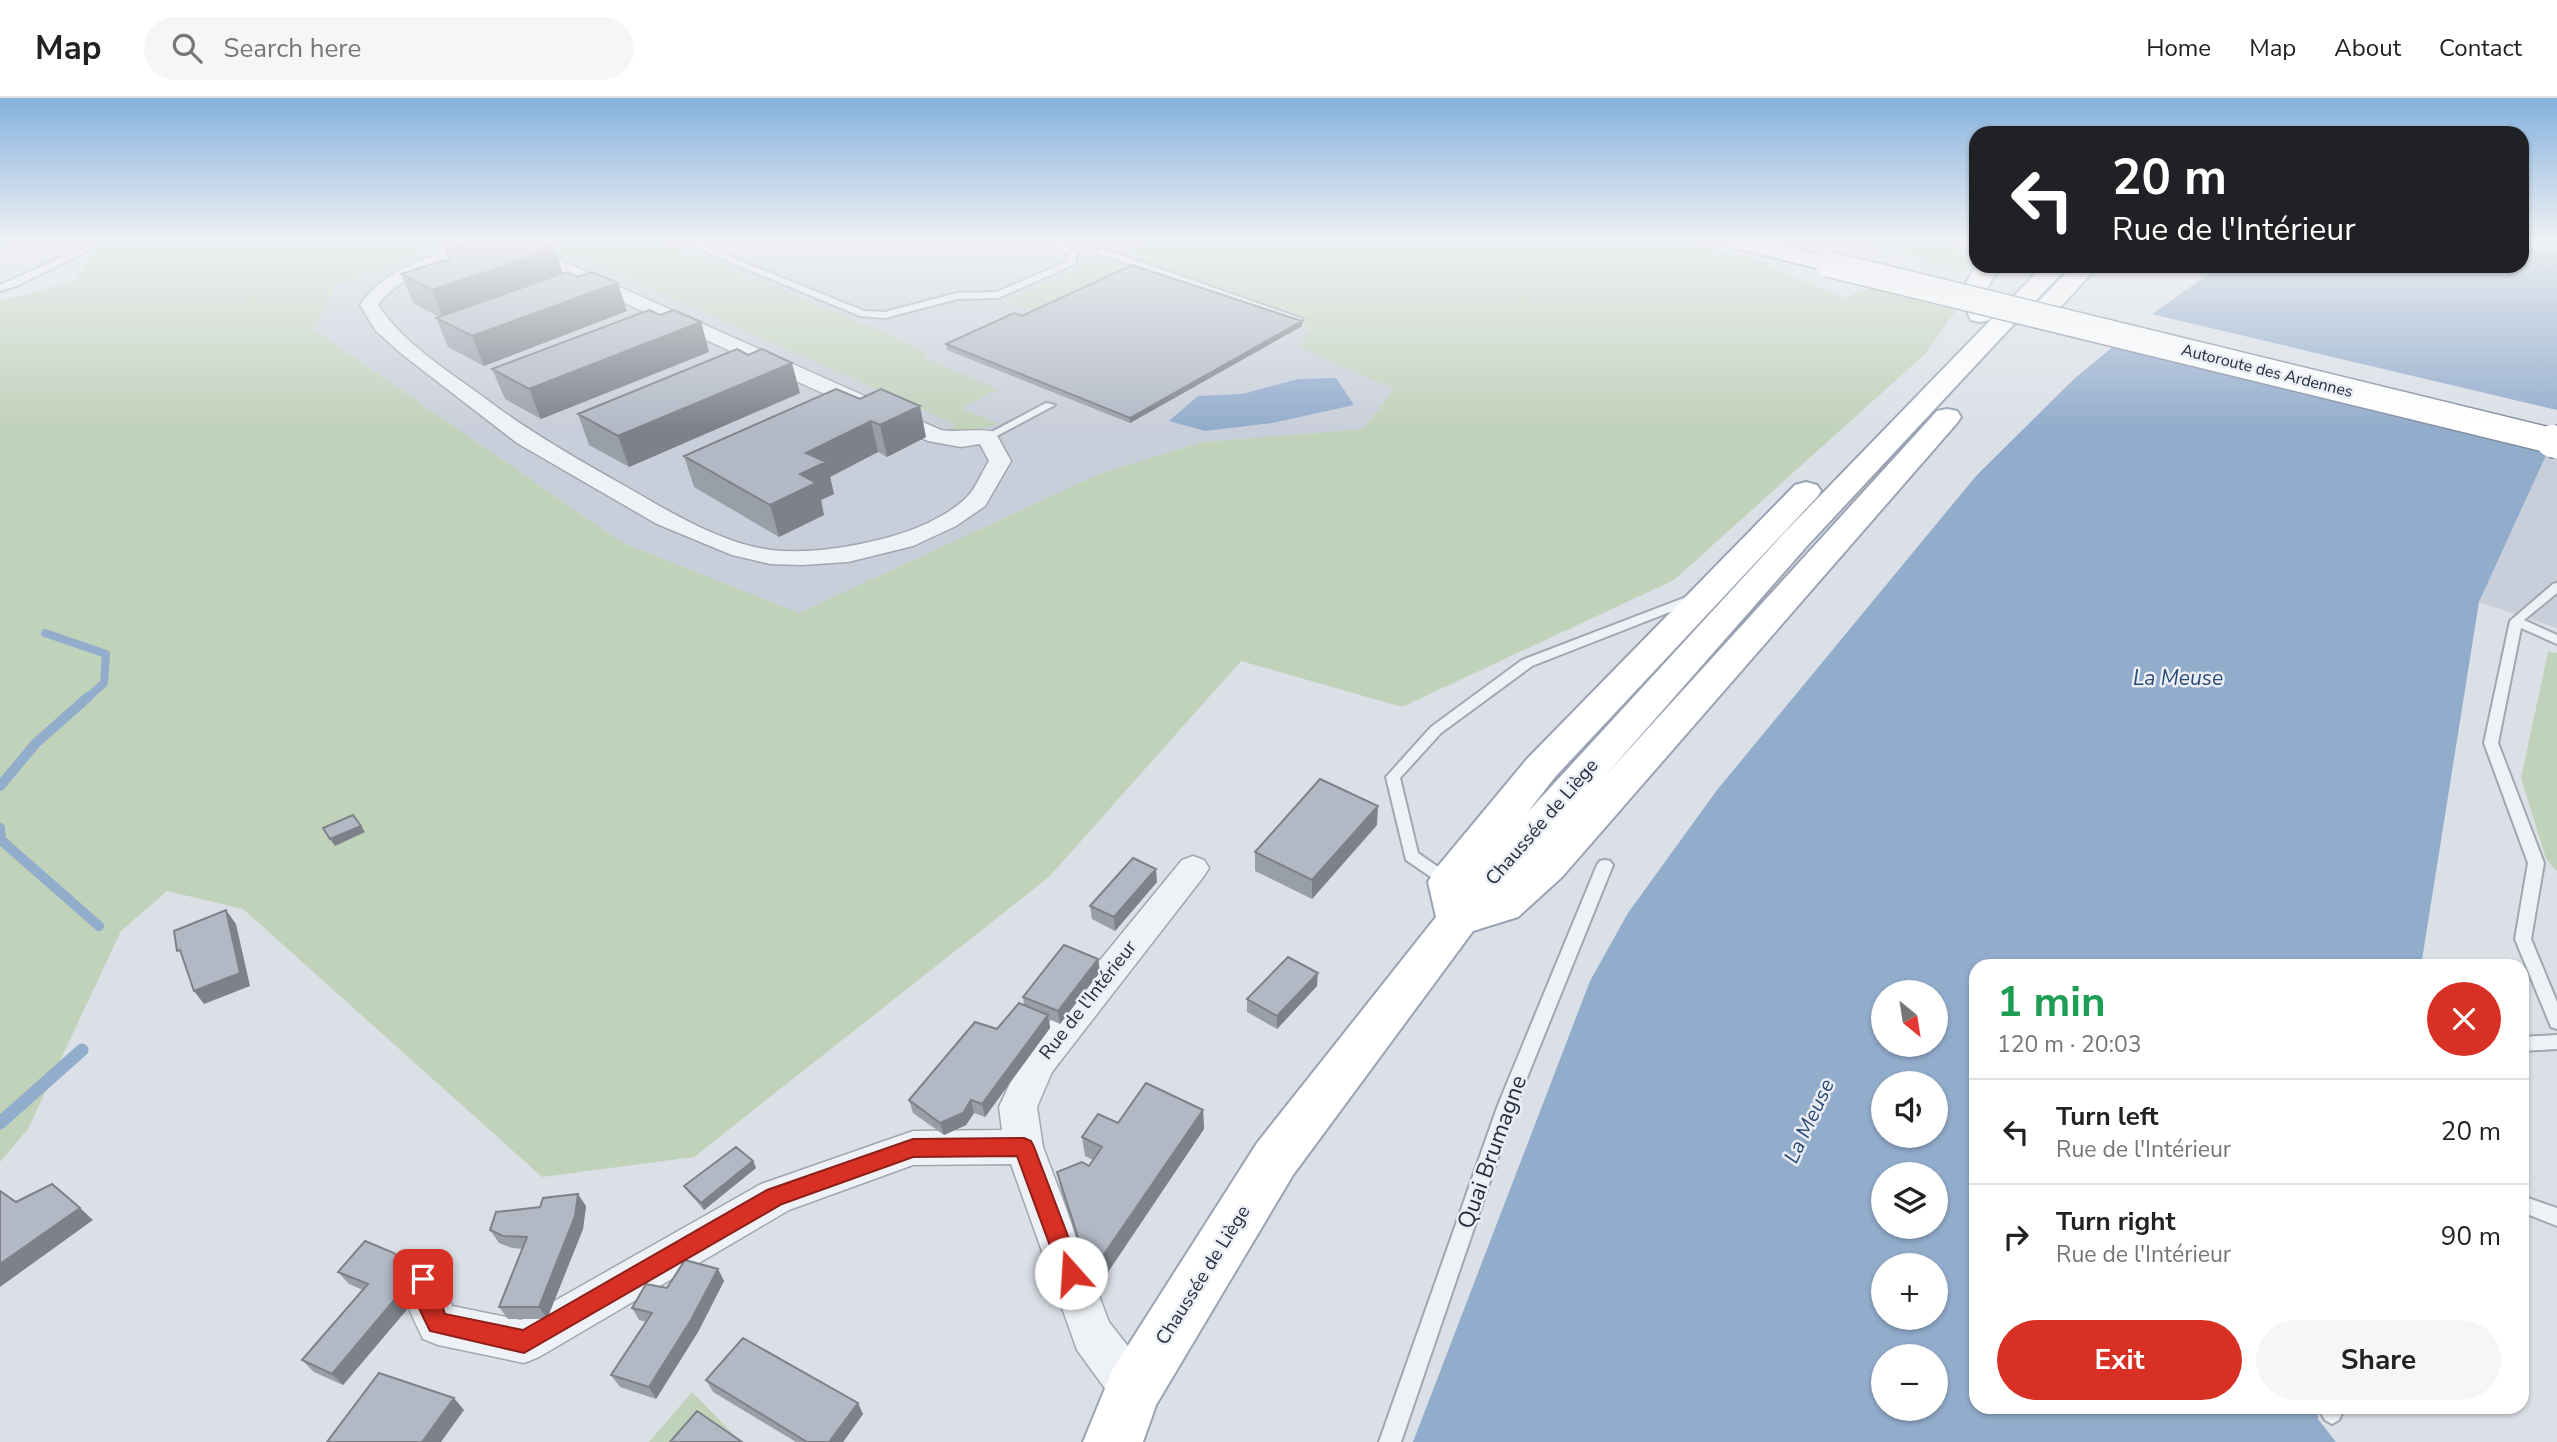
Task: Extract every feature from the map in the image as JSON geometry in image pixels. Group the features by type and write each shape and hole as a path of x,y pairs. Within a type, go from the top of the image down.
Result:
{"main road":[{"path":"1974,303 1980,315"},
{"name":"Chaussée de Liège","path":"1113,1442 1133,1389 1275,1159 1454,901 1541,768 1706,594 1992,303"},
{"name":"Autoroute des Ardennes","path":"2013,303 2557,442"},
{"name":"Chaussée de Liège","path":"1454,901 1527,838 1796,539 2021,303"},
{"name":"Autoroute des Ardennes","path":"2036,303 2557,421"},
{"path":"1454,901 1503,906 1547,866 1835,541 2052,303"}],"street":[{"path":"371,303 369,306 383,327 410,351 525,438 665,519 732,548 770,557 803,558 848,555 904,541 948,521 977,500 1000,461 987,437 961,440 936,436 639,303"},
{"name":"Rue de l'Intérieur","path":"1133,1389 1091,1335 1024,1147 1018,1107 1037,1064 1193,868"},
{"path":"423,1279 428,1302 438,1324 524,1342 775,1197 913,1148 1024,1147"}],"lane":[{"path":"835,303 863,314 885,314 930,303"},
{"path":"1251,303 1298,319"},
{"path":"987,437 1050,405"},
{"path":"2557,587 2516,621 2491,743 2536,863 2523,939 2557,1022"},
{"path":"1454,901 1410,856 1393,777 1436,730 1527,663 1706,594"},
{"path":"2516,621 2557,640"},
{"name":"Quai Brumagne","path":"1390,1442 1507,1105 1605,865"},
{"path":"2529,1044 2557,1042"},
{"path":"2529,1206 2557,1217"}],"shaded area":[{"path":"327,303 1247,303 1311,329 1300,347 1394,388 1364,429 1202,442 1099,474 799,613 621,542 314,329"},
{"path":"2557,439 2557,628 2479,602 2548,451"}],"green space":[{"path":"0,303 327,303 314,329 621,542 799,613 1099,474 1202,442 1363,429 1394,389 1299,347 1311,328 1248,303 1946,303 1959,306 1925,354 1674,580 1402,707 1241,661 1049,877 694,1157 542,1177 243,909 167,891 121,931 28,1129 0,1162"},
{"path":"682,303 813,303 860,322 928,353 922,357 998,389 962,408 998,424 967,433 946,431 957,425"},
{"path":"1012,303 1056,303 1036,312"},
{"path":"2548,652 2557,653 2557,871 2546,859 2521,778"},
{"path":"692,1392 741,1442 649,1442"}],"water":[{"name":"La Meuse","path":"2168,303 2557,303 2557,439 2548,451 2479,602 2422,959 1969,959 1969,1414 2318,1414 2318,1419 2336,1442 1413,1442 1590,981 1628,913 1717,790 1976,476 2074,379"},
{"path":"1336,378 1354,405 1272,423 1205,431 1169,421 1198,396 1242,394 1298,379"}],"pier":[{"path":"2147,313 2557,410 2557,445 2110,343"}],"building":[{"path":"480,303 564,303 472,336 436,318"},
{"path":"1051,303 1247,303 1302,321 1130,418 946,344 1014,313 1022,316"},
{"path":"649,310 660,315 674,310 701,322 529,389 492,369"},
{"path":"737,349 748,355 762,349 792,363 618,436 578,414"},
{"path":"836,389 860,399 881,389 920,406 880,425 871,421 806,453 826,462 800,474 816,483 770,505 684,456"},
{"path":"1320,779 1378,806 1312,880 1255,852"},
{"path":"353,815 361,826 330,839 323,828"},
{"path":"1133,858 1156,869 1114,917 1090,906"},
{"path":"226,910 240,973 194,991 180,950 177,951 174,931"},
{"path":"1064,945 1098,959 1058,1011 1023,997"},
{"path":"1288,957 1318,973 1277,1016 1247,999"},
{"path":"1019,1003 1048,1015 982,1104 971,1100 963,1113 940,1123 909,1100 975,1022 997,1029"},
{"path":"1146,1083 1203,1110 1098,1263 1087,1265 1057,1172 1082,1162 1089,1166 1102,1147 1082,1137 1098,1114 1118,1123"},
{"path":"736,1147 753,1161 701,1203 684,1186"},
{"path":"52,1184 80,1208 0,1264 0,1191 16,1202"},
{"path":"578,1194 575,1216 539,1307 499,1307 527,1237 503,1236 490,1230 496,1212 540,1207 543,1198"},
{"path":"365,1241 394,1253 407,1265 411,1280 332,1374 302,1360 368,1284 338,1272"},
{"path":"685,1260 718,1269 691,1320 649,1387 611,1375 652,1313 632,1308 646,1284 667,1288"},
{"path":"743,1338 858,1403 829,1442 807,1442 706,1380"},
{"path":"379,1373 454,1398 422,1442 327,1442"},
{"path":"697,1411 742,1442 670,1442"}],"waterway":[{"path":"45,633 106,654 104,683 86,699"},
{"path":"0,786 36,743 88,697"},
{"path":"0,828 1,840 99,926"},
{"path":"0,1123 82,1050"}],"route":[{"path":"423,1279 428,1302 438,1324 524,1342 775,1197 913,1148 1024,1147 1071,1273"}]}
